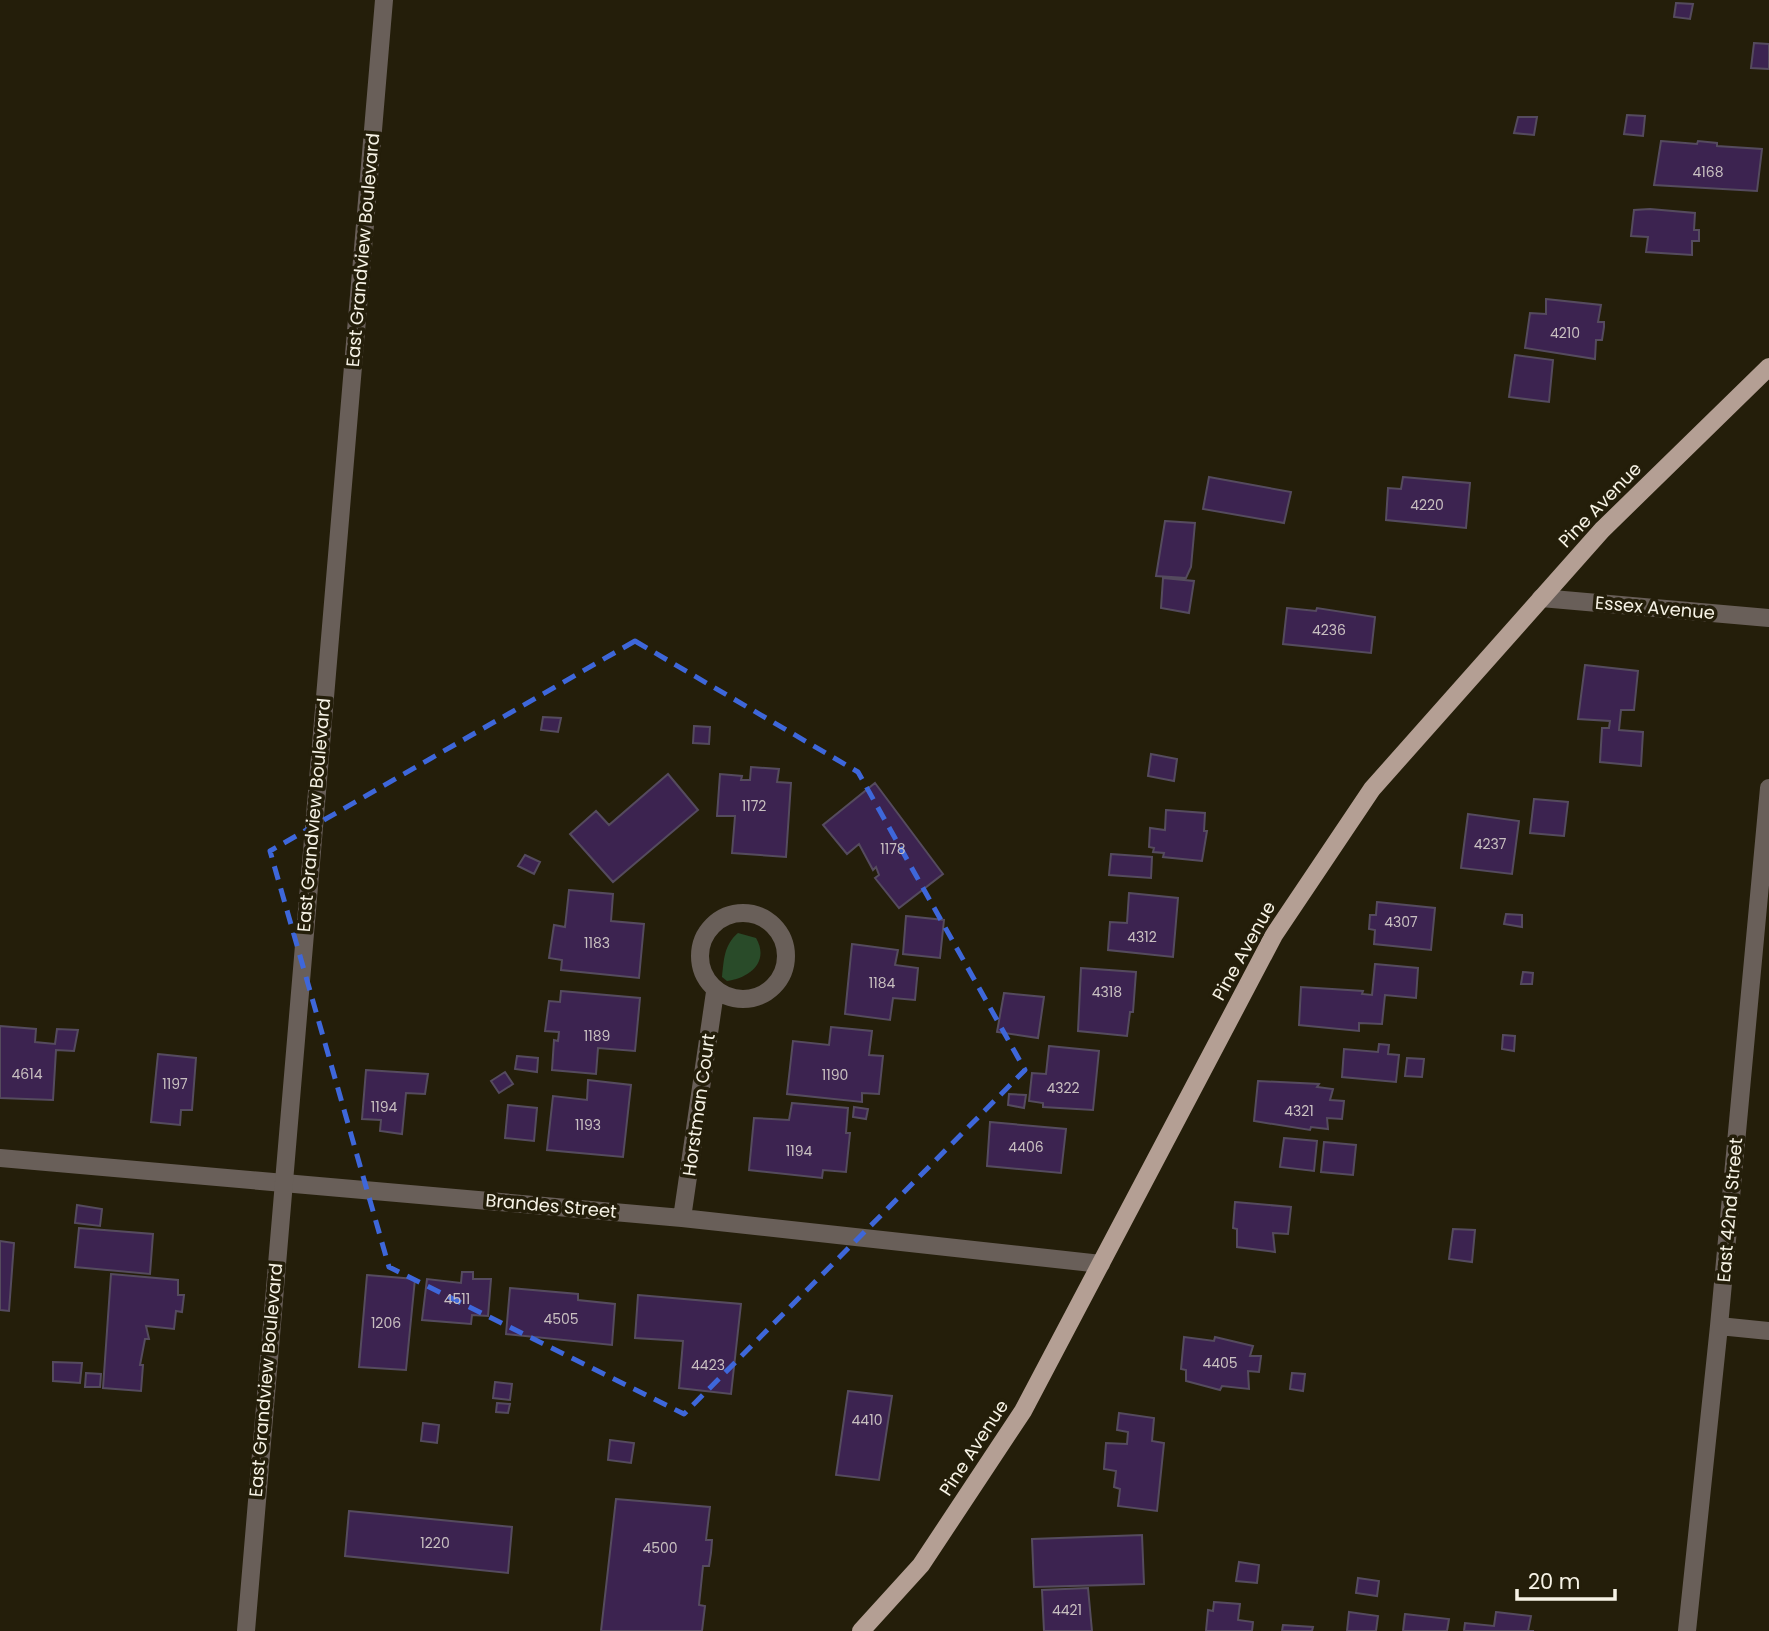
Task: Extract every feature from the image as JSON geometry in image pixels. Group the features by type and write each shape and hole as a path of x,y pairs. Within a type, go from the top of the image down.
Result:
{"main road":[{"name":"Pine Avenue","path":"861,1631 921,1565 990,1466 1023,1411 1274,935 1371,789 1602,530 1769,368"}],"street":[{"name":"East Grandview Boulevard","path":"246,1631 384,0"},
{"name":"Essex Avenue","path":"1541,598 1769,618"},
{"name":"East 42nd Street","path":"1687,1631 1719,1326 1769,788"},
{"path":"747,913 772,925 785,949 781,977 772,988 746,999 715,992 702,971 700,956 702,942 709,930 720,920 747,913"},
{"name":"Horstman Court","path":"682,1218 715,992"},
{"name":"Brandes Street","path":"0,1158 682,1218 1101,1264"},
{"path":"1719,1326 1769,1331"}],"highlighted area":[{"path":"635,641 858,772 1025,1070 684,1414 389,1267 270,851"}],"green space":[{"path":"738,933 756,938 760,947 759,961 750,972 727,981 722,977 726,953 730,942"}],"building":[{"path":"1676,3 1693,4 1690,19 1674,17"},
{"path":"1754,43 1769,44 1769,69 1751,68"},
{"path":"1627,115 1645,116 1643,136 1624,134"},
{"path":"1518,117 1537,117 1534,135 1514,133"},
{"path":"1661,141 1697,144 1698,141 1717,143 1717,146 1762,149 1757,191 1654,185"},
{"path":"1634,210 1695,213 1694,230 1699,230 1699,241 1692,241 1692,255 1646,252 1648,237 1631,236"},
{"path":"1546,299 1601,305 1598,322 1604,322 1604,327 1602,340 1596,340 1595,359 1525,348 1530,313 1546,314"},
{"path":"1515,355 1553,360 1549,402 1509,397"},
{"path":"1209,477 1291,492 1284,523 1203,509"},
{"path":"1403,477 1470,483 1466,528 1386,520 1388,488 1401,489"},
{"path":"1165,521 1195,523 1191,567 1186,578 1156,576"},
{"path":"1163,578 1194,581 1189,613 1161,608"},
{"path":"1287,608 1316,611 1317,608 1375,617 1371,653 1283,644"},
{"path":"1585,665 1638,671 1634,710 1621,710 1619,730 1643,732 1641,766 1600,762 1602,728 1609,728 1610,721 1578,719"},
{"path":"543,717 561,718 558,732 541,730"},
{"path":"694,726 710,727 709,744 693,743"},
{"path":"1151,754 1177,759 1174,781 1148,776"},
{"path":"751,767 779,769 777,782 791,783 786,857 732,853 735,816 717,816 720,774 742,776 741,780 750,780"},
{"path":"668,774 698,810 613,882 570,834 596,811 609,825"},
{"path":"875,783 943,874 899,908 875,878 879,875 876,867 873,870 859,844 847,854 823,825"},
{"path":"1534,799 1568,802 1564,836 1530,833"},
{"path":"1166,810 1205,813 1204,831 1207,831 1202,861 1163,857 1164,853 1153,852 1154,848 1149,847 1150,828 1165,830"},
{"path":"1468,814 1519,821 1512,874 1461,868"},
{"path":"1111,854 1152,857 1151,878 1109,875"},
{"path":"525,855 540,862 534,874 518,866"},
{"path":"569,890 613,894 611,921 644,924 639,978 561,970 562,960 549,958 554,925 565,927"},
{"path":"1129,893 1178,898 1173,957 1108,950 1110,922 1127,923"},
{"path":"1377,902 1435,908 1431,950 1374,944 1375,930 1369,929 1370,915 1376,915"},
{"path":"1506,914 1522,915 1522,927 1504,924"},
{"path":"906,916 944,920 940,958 903,954"},
{"path":"852,944 898,950 895,965 918,968 915,1000 893,998 890,1020 845,1014"},
{"path":"1375,964 1418,968 1416,998 1385,995 1382,1024 1359,1023 1359,1031 1299,1025 1301,987 1363,991 1362,994 1372,995"},
{"path":"1081,968 1136,972 1133,1012 1130,1012 1127,1036 1078,1031"},
{"path":"1523,972 1533,973 1532,984 1521,984"},
{"path":"561,991 640,998 635,1051 598,1048 596,1074 552,1070 554,1040 558,1041 559,1032 545,1031 549,1001 560,1002"},
{"path":"1004,993 1044,997 1038,1038 997,1032"},
{"path":"0,1026 36,1029 35,1042 55,1044 57,1029 78,1030 74,1051 56,1050 53,1100 0,1098"},
{"path":"831,1027 872,1031 869,1055 883,1056 879,1094 862,1093 862,1102 787,1094 793,1041 829,1045"},
{"path":"1503,1035 1515,1036 1514,1051 1502,1049"},
{"path":"1379,1044 1389,1045 1388,1054 1399,1055 1396,1082 1342,1077 1344,1049 1378,1052"},
{"path":"1049,1046 1099,1051 1093,1110 1043,1107 1043,1103 1029,1101 1032,1073 1046,1074"},
{"path":"158,1054 196,1058 192,1110 181,1110 180,1125 151,1122"},
{"path":"517,1056 538,1058 537,1072 515,1069"},
{"path":"1407,1058 1424,1059 1422,1077 1405,1076"},
{"path":"366,1070 428,1074 425,1094 406,1093 402,1134 380,1131 381,1120 362,1119"},
{"path":"505,1072 513,1084 499,1093 491,1081"},
{"path":"588,1080 631,1085 623,1157 547,1150 553,1096 587,1100"},
{"path":"1258,1081 1319,1084 1317,1087 1333,1089 1330,1100 1344,1101 1342,1119 1327,1118 1328,1129 1311,1127 1310,1130 1254,1121"},
{"path":"1009,1094 1026,1095 1024,1108 1008,1105"},
{"path":"792,1103 848,1108 846,1133 850,1133 846,1172 823,1170 822,1178 749,1170 754,1118 789,1120"},
{"path":"508,1105 537,1108 534,1141 505,1138"},
{"path":"854,1107 868,1109 866,1119 853,1117"},
{"path":"990,1122 1066,1129 1061,1173 987,1166"},
{"path":"1284,1138 1317,1141 1314,1171 1280,1167"},
{"path":"1324,1142 1356,1145 1353,1175 1321,1172"},
{"path":"1235,1202 1291,1207 1288,1234 1273,1233 1275,1252 1237,1247 1237,1229 1233,1228"},
{"path":"77,1205 102,1209 100,1226 75,1223"},
{"path":"79,1228 153,1234 150,1274 75,1267"},
{"path":"1453,1229 1475,1230 1472,1262 1449,1259"},
{"path":"0,1241 14,1243 9,1311 0,1310"},
{"path":"462,1272 473,1272 473,1279 491,1279 488,1316 472,1315 471,1324 422,1320 427,1279 461,1283"},
{"path":"111,1274 178,1280 178,1295 184,1295 182,1312 176,1311 174,1329 146,1326 149,1339 145,1339 140,1365 143,1365 141,1391 103,1388"},
{"path":"367,1275 415,1279 406,1370 359,1367"},
{"path":"510,1288 578,1294 578,1300 615,1304 612,1345 506,1334"},
{"path":"638,1295 741,1304 731,1394 679,1388 683,1341 635,1338"},
{"path":"1184,1337 1214,1341 1215,1337 1253,1346 1250,1356 1261,1356 1259,1372 1248,1371 1249,1389 1222,1386 1220,1390 1186,1381 1186,1370 1181,1369"},
{"path":"53,1362 82,1363 80,1383 53,1381"},
{"path":"86,1373 101,1374 100,1387 85,1387"},
{"path":"1292,1373 1305,1374 1303,1391 1290,1389"},
{"path":"495,1382 512,1384 510,1400 493,1398"},
{"path":"848,1391 892,1396 879,1480 836,1475"},
{"path":"497,1403 510,1404 508,1413 496,1412"},
{"path":"1119,1413 1154,1418 1152,1441 1164,1443 1157,1511 1118,1506 1120,1489 1114,1487 1116,1471 1104,1469 1106,1443 1127,1444 1128,1432 1117,1430"},
{"path":"423,1423 439,1425 437,1443 421,1441"},
{"path":"610,1440 634,1443 631,1463 608,1460"},
{"path":"616,1499 710,1507 706,1540 712,1540 711,1553 709,1566 703,1566 699,1605 705,1606 702,1631 601,1631"},
{"path":"349,1511 512,1527 508,1573 345,1556"},
{"path":"1142,1535 1144,1584 1034,1587 1032,1539"},
{"path":"1239,1562 1259,1565 1257,1583 1236,1581"},
{"path":"1358,1578 1379,1581 1377,1596 1356,1593"},
{"path":"1088,1588 1092,1631 1044,1631 1042,1590"},
{"path":"1214,1602 1240,1604 1238,1620 1253,1622 1252,1631 1206,1631 1208,1610 1213,1611"},
{"path":"1349,1612 1378,1616 1376,1631 1347,1631"},
{"path":"1496,1612 1531,1616 1528,1631 1464,1631 1465,1623 1494,1626"},
{"path":"1405,1614 1449,1619 1447,1631 1403,1631"},
{"path":"1283,1625 1313,1627 1312,1631 1282,1631"}]}
